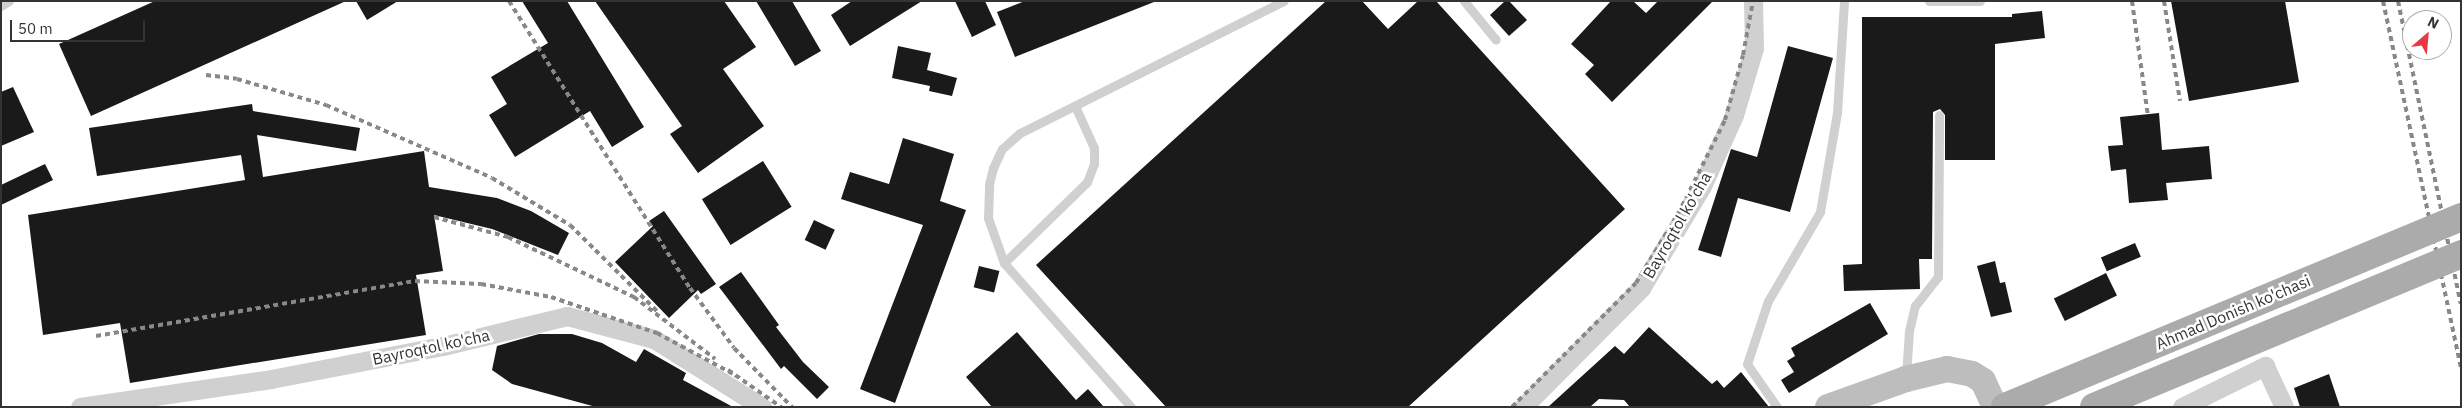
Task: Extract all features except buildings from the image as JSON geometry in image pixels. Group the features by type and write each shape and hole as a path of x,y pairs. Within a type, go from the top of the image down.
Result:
{"main road":[{"name":"Ahmad Donish ko'chasi","path":"2005,407 2461,217"},
{"name":"Ahmad Donish ko'chasi","path":"2094,407 2461,254"}],"street":[{"name":"Bayroqtol ko'cha","path":"1523,407 1641,288 1702,186 1734,114 1754,48 1753,1"},
{"name":"Bayroqtol ko'cha","path":"80,407 281,377 443,346 567,316 654,339 762,407"},
{"path":"2182,407 2265,366 2284,407"},
{"path":"1828,407 1906,379 1947,369 1972,374 1983,381 1995,407"}],"lane":[{"path":"1,6 9,1"},
{"path":"1131,407 1004,263 988,218 989,184 1002,149 1020,133 1284,1"},
{"path":"1464,1 1496,40"},
{"path":"1777,407 1747,364 1768,301 1820,212 1837,113 1844,1"},
{"path":"1929,1 1980,1"},
{"path":"1004,263 1087,182 1094,164 1094,148 1075,106"},
{"path":"1906,379 1909,331 1915,306 1938,277 1939,115"}],"railway":[{"path":"509,1 690,288 734,348 792,407"},
{"path":"1512,407 1636,283 1678,214 1725,120 1743,55 1753,1"},
{"path":"2132,1 2148,116"},
{"path":"2164,1 2180,101"},
{"path":"2383,1 2461,369"},
{"path":"2398,1 2461,304"},
{"path":"206,75 237,79 326,105 492,178 570,225 658,312"},
{"path":"434,217 508,237 634,297 715,359"},
{"path":"96,336 415,281 481,284 551,297 657,333 733,374"},
{"path":"728,370 781,407"}]}
